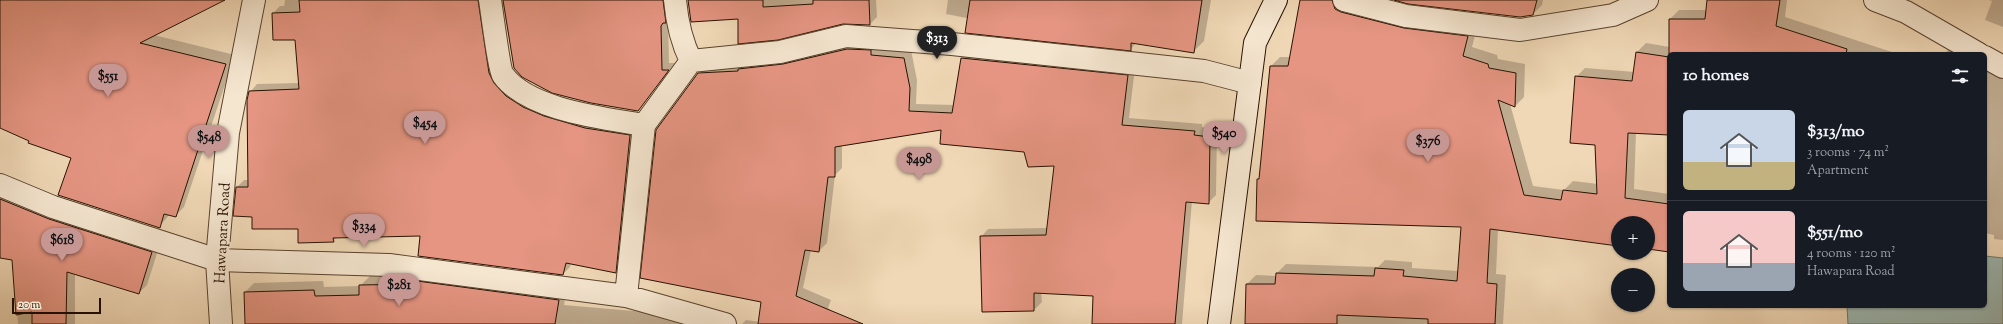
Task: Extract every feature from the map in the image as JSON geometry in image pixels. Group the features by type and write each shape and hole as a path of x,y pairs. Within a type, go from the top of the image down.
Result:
{"street":[{"name":"Hawapara Road","path":"221,324 217,260 228,133 254,0"},
{"path":"490,0 502,74 521,93 572,112 644,125"},
{"path":"675,0 677,25 684,48 691,61"},
{"path":"1219,324 1255,43 1276,0"},
{"path":"1344,0 1406,16 1520,30 1613,15 1648,0"},
{"path":"1875,0 1906,12 1976,52"},
{"path":"626,296 644,125 691,61 780,52 846,36 952,44 1204,71 1250,83"},
{"path":"0,185 53,208 217,260 389,265 626,296 724,324"}],"water":[{"path":"1987,256 2003,258 2003,324 1848,324 1847,308 1987,308"}],"building":[{"path":"0,0 225,0 140,43 226,64 176,217 164,214 160,228 58,195 71,158 28,143 29,141 0,128"},
{"path":"299,0 478,0 489,73 494,83 506,96 523,107 544,116 585,128 630,135 616,273 566,263 563,275 418,256 420,236 333,238 334,242 298,243 298,229 252,229 252,217 233,216 236,187 248,187 247,100 249,91 299,89 295,40 273,40 272,13 300,12"},
{"path":"503,0 663,0 666,23 663,23 661,26 662,70 669,70 638,111 591,103 552,93 522,77 514,68"},
{"path":"688,0 763,0 763,7 813,4 813,0 869,0 870,25 843,24 778,40 738,44 738,19 691,22"},
{"path":"970,0 1202,0 1194,53 1131,43 1131,51 965,33"},
{"path":"1300,0 1332,0 1335,9 1341,12 1404,28 1468,36 1463,56 1488,64 1489,68 1516,73 1515,107 1498,100 1524,195 1561,200 1563,190 1597,194 1595,145 1570,143 1575,76 1632,81 1636,52 1667,57 1667,135 1628,133 1625,198 1667,204 1667,252 1655,250 1655,216 1611,216 1611,245 1490,229 1487,283 1497,284 1495,324 1428,324 1428,319 1337,315 1337,324 1245,324 1246,284 1275,284 1276,273 1374,276 1375,268 1404,270 1403,276 1457,281 1461,227 1256,221 1257,179 1259,179 1270,66 1288,66"},
{"path":"1394,0 1537,0 1533,15 1520,17 1408,4"},
{"path":"1707,0 1780,0 1776,26 1847,49 1846,52 1669,52 1669,19 1705,19"},
{"path":"847,49 871,50 871,55 904,58 910,88 909,111 952,113 961,58 1128,75 1122,125 1195,131 1194,135 1210,137 1209,204 1186,202 1175,324 1092,324 1093,296 1034,293 1034,311 982,312 980,236 1046,235 1054,166 1028,167 1024,152 940,144 941,130 835,147 835,177 828,177 819,252 805,250 796,296 863,324 758,324 761,302 640,278 656,130 698,73 738,71 738,69 783,64"},
{"path":"0,199 49,219 152,252 139,294 67,272 66,324 32,324 32,312 16,315 12,260 0,258"},
{"path":"417,281 559,300 555,324 245,324 244,292 314,290 315,296 359,295 359,285 416,284"}]}
